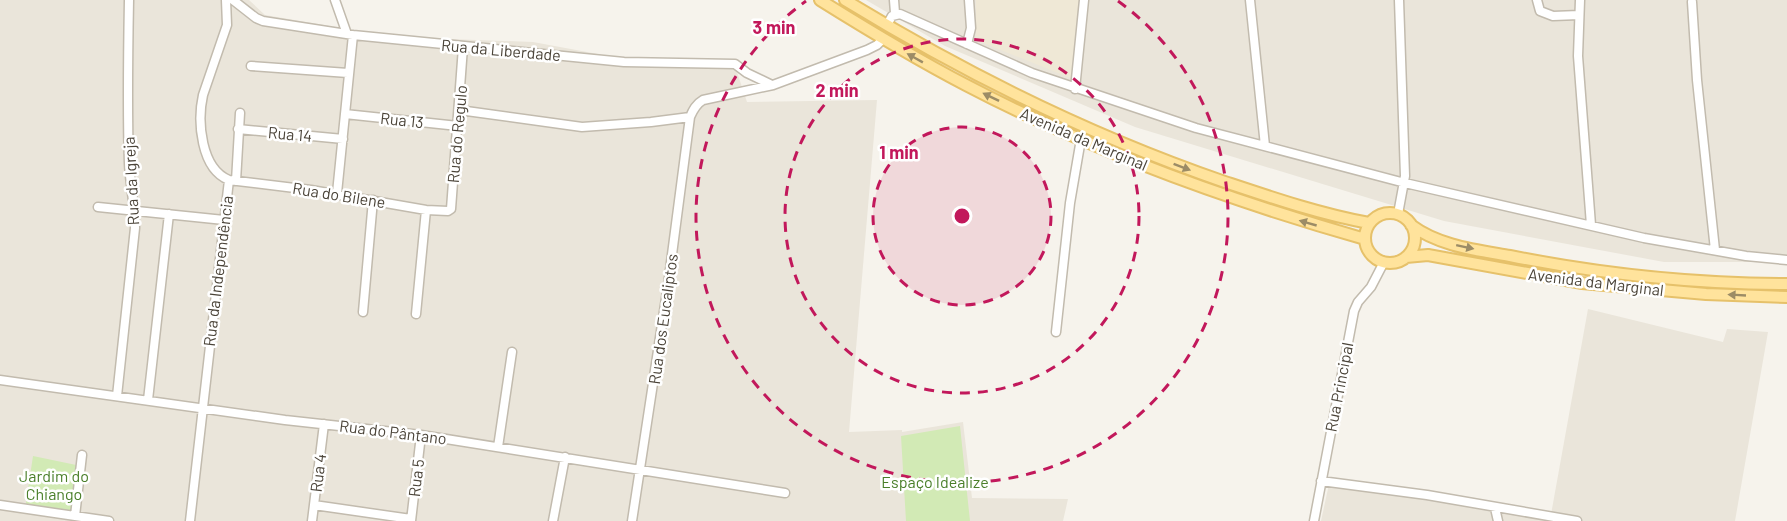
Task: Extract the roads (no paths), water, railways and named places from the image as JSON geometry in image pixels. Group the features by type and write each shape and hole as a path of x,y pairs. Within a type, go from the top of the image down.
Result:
{"main road":[{"name":"Avenida da Marginal","path":"820,0 883,39 967,86 1081,139 1226,197 1365,239"},
{"name":"Avenida da Marginal","path":"845,0 981,78 1108,137 1187,169 1298,207 1369,223"},
{"path":"1382,214 1398,214 1411,225 1414,242 1406,257 1392,263 1372,256 1365,239 1369,223 1382,214"},
{"name":"Avenida da Marginal","path":"1411,225 1430,238 1457,246 1557,265 1647,276 1787,284"},
{"name":"Avenida da Marginal","path":"1406,257 1428,255 1593,284 1706,294 1787,297"}],"street":[{"name":"Rua da Igreja","path":"117,396 132,262 135,210 131,192 129,144 129,0"},
{"name":"Rua da Independência","path":"190,521 224,220 233,180 220,176 212,166 201,123 204,95 227,26 226,0"},
{"name":"Rua da Liberdade","path":"232,0 263,21 350,35 463,51 624,62 735,64 747,73 773,85"},
{"path":"335,0 350,35 343,139 336,194"},
{"path":"887,25 895,13 894,0"},
{"path":"967,44 971,28 969,0"},
{"path":"1075,89 1084,0"},
{"path":"1250,0 1265,146"},
{"path":"1398,214 1405,183 1399,0"},
{"path":"1537,0 1540,11 1553,16 1579,15"},
{"path":"1580,0 1578,56 1591,225"},
{"path":"1692,2 1697,80 1715,250"},
{"path":"895,13 1032,73 1196,128 1405,183 1644,238 1746,256 1787,260"},
{"path":"459,110 582,127 690,117 703,100 773,85 867,50 883,39"},
{"name":"Rua do Regulo","path":"448,211 451,209 463,51"},
{"path":"251,66 348,73"},
{"path":"233,180 240,113"},
{"name":"Rua 13","path":"345,114 458,126"},
{"name":"Rua dos Eucaliptos","path":"632,521 666,297 690,117"},
{"name":"Rua 14","path":"238,129 343,139"},
{"path":"1056,332 1070,203 1081,139"},
{"name":"Rua do Bilene","path":"233,180 336,194 426,210 448,211"},
{"path":"363,312 373,200"},
{"path":"98,207 224,220"},
{"path":"416,315 426,210"},
{"path":"148,400 169,214"},
{"name":"Rua Principal","path":"1314,521 1354,311 1358,302 1371,287 1384,262"},
{"path":"498,447 512,352"},
{"name":"Rua do Pântano","path":"0,380 285,420 421,435 785,493"},
{"name":"Rua 4","path":"312,521 324,424"},
{"name":"Rua 5","path":"411,520 421,435"},
{"path":"75,516 82,455"},
{"path":"553,521 565,457"},
{"path":"1321,481 1427,495 1577,521"},
{"path":"0,505 109,521"},
{"path":"314,505 411,520"},
{"path":"1496,508 1497,521"}],"park label":[{"name":"Espaço Idealize","path":"935,482"},
{"name":"Jardim do Chiango","path":"54,485"}]}
